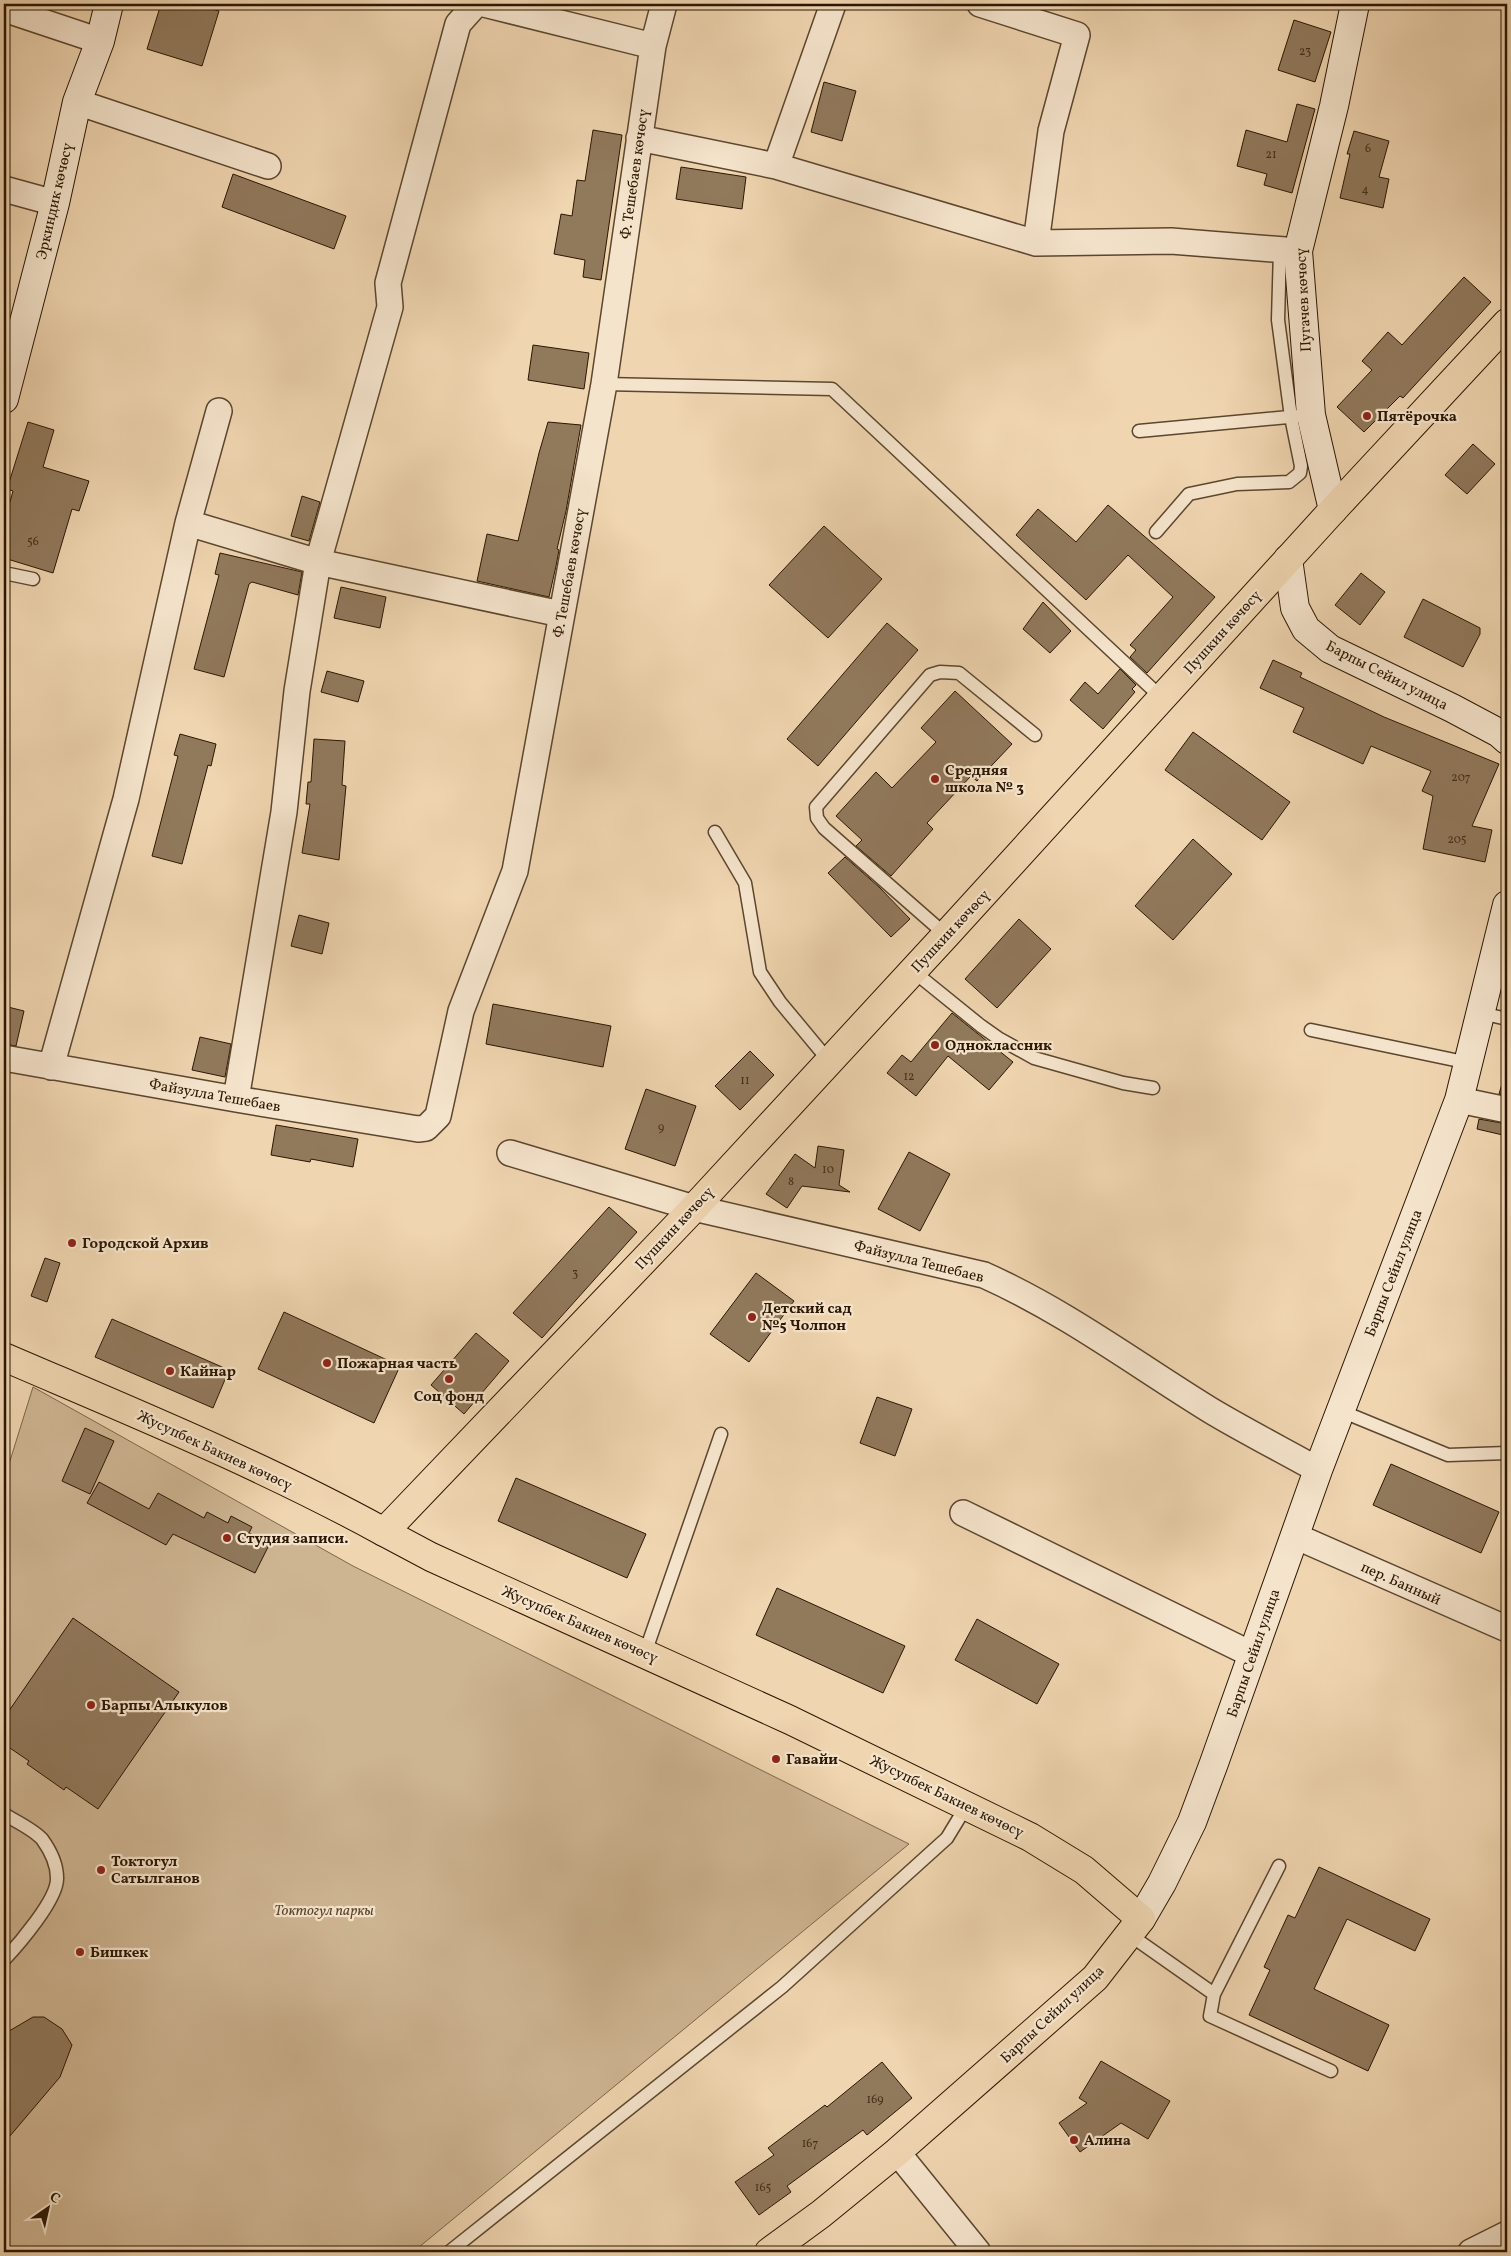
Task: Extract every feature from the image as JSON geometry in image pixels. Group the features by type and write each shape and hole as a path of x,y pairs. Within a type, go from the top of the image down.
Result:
{"main road":[{"name":"Эркиндик көчөсү","path":"4,400 55,203 77,102 100,41 109,4"},
{"name":"Пугачев көчөсү","path":"1333,510 1301,416 1289,250 1334,106 1355,4"},
{"name":"Пушкин көчөсү","path":"384,1532 694,1208 1163,699 1333,510 1507,323"},
{"name":"Барпы Сейил улица","path":"1288,559 1295,608 1306,629 1330,649 1452,708 1505,737"},
{"name":"Барпы Сейил улица","path":"769,2252 821,2214 897,2152 1094,1978 1135,1927 1162,1883 1192,1822 1318,1470 1459,1100 1507,905"},
{"name":"Жусупбек Бакиев көчөсү","path":"4,1357 201,1442 348,1513 431,1557 790,1720 967,1805 1030,1837 1077,1866 1135,1927"}],"street":[{"path":"236,1100 284,812 297,691 318,562 390,307 388,283 458,24 476,4"},
{"path":"484,4 653,46"},
{"name":"Ф. Тешебаев көчөсү","path":"426,1128 438,1116 460,1011 515,871 604,384 653,46 664,4"},
{"path":"776,166 833,4"},
{"path":"980,4 1077,36 1051,130 1036,243"},
{"path":"4,9 100,41"},
{"path":"77,102 268,166"},
{"path":"639,138 776,166 1036,243 1171,241 1289,250"},
{"path":"4,189 55,203"},
{"path":"51,1067 126,799 188,524 219,411"},
{"path":"188,524 318,562 561,614"},
{"name":"Файзулла Тешебаев","path":"4,1058 236,1100 418,1129 426,1128"},
{"path":"1459,1100 1507,1110"},
{"name":"Файзулла Тешебаев","path":"510,1153 694,1208 984,1276 1020,1291 1060,1314 1215,1413 1318,1470"},
{"path":"963,1513 1253,1655"},
{"name":"пер. Банный","path":"1295,1536 1507,1629"},
{"path":"897,2152 978,2252"},
{"path":"1470,2252 1507,2234"}],"lane":[{"path":"604,384 832,389 1163,699"},
{"path":"1139,431 1301,416 1302,466 1300,473 1289,482 1237,484 1188,494 1156,532"},
{"path":"4,573 32,579"},
{"path":"946,936 824,828 817,818 816,807 930,676 940,672 959,673 1035,735"},
{"path":"715,832 746,884 760,972 780,1002 829,1061"},
{"path":"913,971 987,1030 1034,1058 1123,1083 1153,1088"},
{"path":"1481,1013 1507,1019"},
{"path":"1311,1030 1469,1062"},
{"path":"1341,1411 1448,1455 1507,1453"},
{"path":"645,1654 721,1434"},
{"path":"449,2252 782,1986 947,1838 967,1805"},
{"path":"4,1814 41,1838 54,1859 58,1880 48,1902 26,1937 4,1960"},
{"path":"1279,1866 1214,1994 1210,2016 1331,2071"},
{"path":"1135,1927 1214,1994"}],"green space":[{"name":"Токтогул паркы","path":"33,1387 353,1566 909,1844 413,2252 8,2252 4,2249 4,1480"}],"building":[{"path":"161,4 196,4 219,11 202,66 147,49"},
{"path":"1294,20 1331,32 1315,82 1278,70"},
{"path":"824,82 856,91 842,141 811,132"},
{"path":"1297,104 1315,109 1292,193 1264,185 1267,174 1237,166 1246,130 1287,142"},
{"path":"593,130 622,135 601,280 583,277 585,260 554,254 561,214 572,216 577,180 585,181"},
{"path":"1354,131 1389,141 1379,177 1389,179 1383,208 1340,198 1350,154 1347,154"},
{"path":"681,167 746,177 742,209 676,199"},
{"path":"233,174 346,216 334,249 222,207"},
{"path":"1464,277 1491,302 1403,398 1400,396 1364,432 1337,407 1372,370 1362,361 1388,332 1402,345"},
{"path":"533,345 589,353 584,389 528,380"},
{"path":"28,422 54,430 43,467 89,481 79,511 72,509 53,573 4,558 4,523 13,491 7,489"},
{"path":"548,422 581,425 549,597 477,581 487,534 518,541"},
{"path":"1473,444 1495,464 1467,494 1445,475"},
{"path":"302,496 320,502 309,541 291,536"},
{"path":"1108,505 1215,597 1147,673 1130,657 1136,650 1130,645 1173,597 1128,555 1086,600 1016,535 1038,509 1076,542"},
{"path":"824,526 882,579 828,638 769,585"},
{"path":"220,553 302,572 298,595 252,582 249,584 224,677 194,669 219,575 215,574"},
{"path":"1361,573 1385,592 1360,625 1335,605"},
{"path":"341,587 386,597 380,628 334,618"},
{"path":"1423,599 1480,628 1480,634 1463,667 1404,637"},
{"path":"1043,602 1071,631 1050,653 1023,629"},
{"path":"887,623 918,650 818,766 787,739"},
{"path":"1273,660 1302,673 1300,677 1384,717 1499,764 1472,826 1492,830 1485,862 1423,849 1433,796 1422,791 1431,771 1371,746 1363,764 1293,732 1304,708 1260,688"},
{"path":"1120,669 1136,685 1132,689 1135,692 1103,729 1070,700 1085,682 1098,694"},
{"path":"327,671 364,681 358,702 321,692"},
{"name":"Средняя школа № 3","path":"955,691 1012,744 977,781 971,776 927,823 933,829 891,876 856,846 862,840 836,816 876,772 892,788 936,742 921,728"},
{"path":"1193,732 1290,802 1262,840 1165,770"},
{"path":"180,734 216,744 211,766 208,765 182,864 152,856 178,756 174,755"},
{"path":"314,739 345,741 342,785 346,786 339,860 302,853 310,804 306,804 308,782 311,782"},
{"path":"1193,839 1232,874 1173,940 1135,906"},
{"path":"845,857 879,887 910,919 891,937 828,873"},
{"path":"299,915 329,923 322,954 291,946"},
{"path":"1019,919 1051,949 997,1008 965,979"},
{"path":"493,1004 611,1026 603,1067 486,1044"},
{"path":"4,1006 24,1011 16,1046 4,1044"},
{"path":"952,1013 1013,1062 989,1090 948,1056 916,1096 887,1073 902,1055 911,1062"},
{"path":"200,1037 231,1044 225,1077 192,1070"},
{"path":"750,1051 774,1075 740,1110 715,1086"},
{"path":"1502,1084 1507,1085 1507,1095 1499,1094"},
{"path":"646,1089 696,1106 675,1166 625,1149"},
{"path":"1479,1119 1507,1124 1507,1136 1477,1129"},
{"path":"276,1125 358,1139 353,1167 311,1159 310,1162 271,1155"},
{"path":"818,1146 844,1150 839,1185 850,1192 802,1186 787,1208 766,1194 795,1154 815,1168"},
{"path":"909,1152 950,1174 920,1231 878,1209"},
{"path":"609,1207 637,1232 542,1338 513,1313"},
{"path":"45,1258 60,1263 47,1302 31,1296"},
{"name":"Детский сад №5 Чолпон","path":"756,1273 794,1301 749,1362 710,1334"},
{"path":"284,1312 400,1366 374,1423 258,1369"},
{"path":"112,1319 229,1370 213,1408 95,1357"},
{"path":"476,1333 509,1361 464,1414 431,1385"},
{"path":"877,1397 912,1409 895,1456 860,1443"},
{"path":"85,1428 114,1441 90,1494 62,1481"},
{"path":"1391,1464 1499,1512 1481,1553 1373,1505"},
{"path":"516,1478 646,1534 627,1578 498,1521"},
{"path":"99,1482 149,1509 158,1493 204,1518 207,1512 228,1523 231,1516 252,1527 249,1533 270,1543 255,1573 173,1534 166,1545 87,1503"},
{"path":"777,1588 905,1646 883,1693 756,1635"},
{"name":"Барпы Алыкулов","path":"73,1618 179,1692 98,1809 66,1787 64,1790 27,1764 29,1761 4,1744 4,1718"},
{"path":"977,1619 1059,1664 1037,1704 955,1660"},
{"path":"1319,1867 1430,1919 1415,1951 1347,1919 1314,1989 1389,2025 1368,2071 1249,2015 1270,1970 1264,1967 1288,1915 1295,1918"},
{"path":"33,2017 44,2017 62,2029 72,2045 60,2077 4,2143 4,2034"},
{"path":"1101,2061 1170,2101 1148,2139 1121,2123 1080,2152 1059,2123 1087,2103 1079,2098"},
{"path":"882,2062 912,2098 867,2135 863,2130 787,2186 791,2192 759,2215 735,2182 774,2155 768,2148 825,2105 827,2107"}],"place":[{"name":"Пятёрочка","path":"1367,416"},
{"name":"Средняя школа № 3","path":"935,779"},
{"name":"Одноклассник","path":"935,1045"},
{"name":"Городской Архив","path":"72,1243"},
{"name":"Детский сад №5 Чолпон","path":"752,1317"},
{"name":"Пожарная часть","path":"327,1363"},
{"name":"Кайнар","path":"170,1371"},
{"name":"Соц фонд","path":"449,1379"},
{"name":"Студия записи.","path":"227,1538"},
{"name":"Барпы Алыкулов","path":"91,1705"},
{"name":"Гавайи","path":"776,1759"},
{"name":"Токтогул Сатылганов","path":"101,1870"},
{"name":"Бишкек","path":"80,1952"},
{"name":"Алина","path":"1074,2140"}]}
